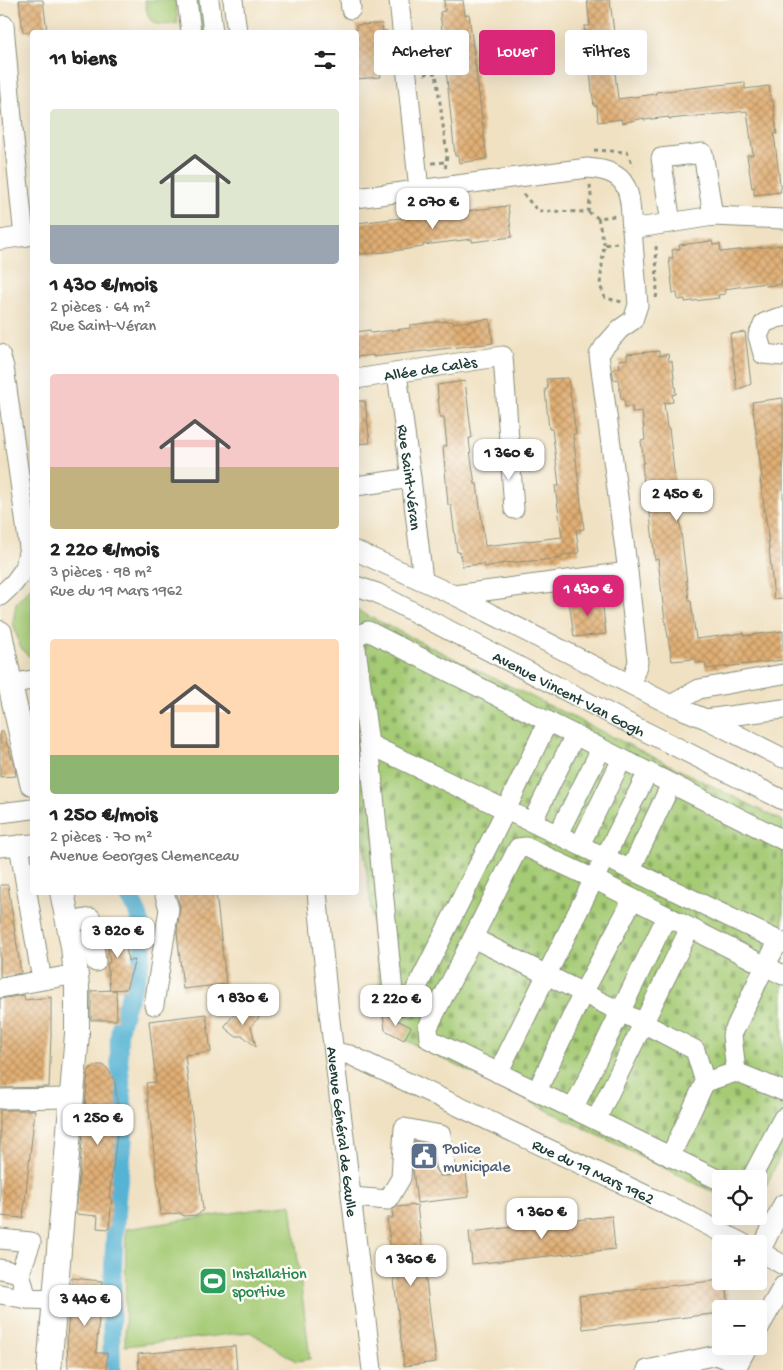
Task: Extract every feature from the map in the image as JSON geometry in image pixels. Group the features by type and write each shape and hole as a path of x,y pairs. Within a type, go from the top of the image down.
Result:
{"main road":[{"path":"0,633 30,774"},
{"path":"49,1370 77,1034 76,974 73,946 63,895"}],"street":[{"path":"187,0 191,30"},
{"path":"209,0 213,30"},
{"path":"233,0 237,30"},
{"path":"399,0 419,190"},
{"path":"0,240 28,236 13,129 4,25"},
{"path":"671,223 661,158 703,153 713,216"},
{"path":"359,198 588,168 603,170 616,175 624,182 628,190 638,305 633,320 620,329 599,355 638,662 632,684"},
{"path":"632,228 713,216 783,219"},
{"path":"783,317 764,323 758,336 763,354 783,356"},
{"path":"0,354 4,367 29,547 25,568 0,596"},
{"name":"Allée de Calès","path":"359,379 503,356 514,509"},
{"name":"Rue Saint-Véran","path":"396,374 412,478 423,580"},
{"path":"359,486 412,478"},
{"path":"359,552 454,595 671,705 783,758"},
{"path":"454,595 628,572"},
{"name":"Avenue Vincent Van Gogh","path":"359,587 377,593 620,719 783,800"},
{"path":"359,635 368,631 783,840"},
{"path":"359,670 369,744 394,1002 407,1007 548,722"},
{"path":"671,705 699,689 783,674"},
{"path":"10,684 30,680"},
{"path":"706,720 783,709"},
{"path":"532,822 575,735"},
{"path":"369,744 781,942 765,966 732,1035 736,1072"},
{"path":"558,834 602,748"},
{"path":"580,845 622,759"},
{"path":"498,1072 648,772"},
{"path":"631,869 671,784"},
{"path":"0,813 30,809"},
{"path":"0,847 26,845 30,880"},
{"path":"712,1177 429,1039 428,1028 518,848 526,847 594,879 783,975"},
{"path":"32,895 40,968"},
{"path":"154,1005 169,909 165,895"},
{"name":"Avenue Général de Gaulle","path":"317,895 372,1370"},
{"path":"537,1091 583,994 633,898"},
{"path":"573,1109 667,916"},
{"path":"68,922 91,918 96,962"},
{"path":"596,1120 690,928"},
{"path":"473,938 695,1050 704,1082 670,1156"},
{"path":"0,988 76,974"},
{"name":"Rue du 19 Mars 1962","path":"334,1052 350,1055 727,1235"},
{"path":"704,1082 736,1072 783,1092"},
{"path":"0,1099 71,1098"},
{"path":"757,1170 783,1118"},
{"path":"352,1197 388,1200 401,1178 404,1128 441,1135 445,1165"},
{"path":"763,1235 783,1204"},
{"path":"0,1239 31,1242 20,1273 27,1299"},
{"name":"Rue du 19 Mars 1962","path":"767,1256 783,1265"},
{"path":"0,1269 20,1273"},
{"path":"776,1313 783,1286"},
{"path":"0,1294 27,1299 54,1300"},
{"path":"647,1370 717,1355 736,1367 743,1355"}],"path":[{"path":"407,76 436,73 447,155 444,169"},
{"path":"588,168 591,196 588,212"},
{"path":"517,177 522,193 538,211 588,212 598,218 632,228"},
{"path":"598,218 604,244 600,285 605,298 638,305"},
{"path":"604,244 632,228"}],"green space":[{"path":"145,0 175,0 178,23 163,25 154,23 148,15"},
{"path":"195,0 202,0 206,30 199,30"},
{"path":"30,588 30,657 20,646 13,623 16,603"},
{"path":"359,611 783,821 783,1150 767,1184 767,1170 712,1170 712,1192 385,1030 359,806"},
{"name":"Installation sportive","path":"291,1204 310,1359 296,1361 250,1332 125,1346 126,1229"}],"building":[{"path":"19,0 43,0 47,30 23,32"},
{"path":"444,0 463,0 465,15 469,14 487,159 459,163 458,156 455,156 447,75 469,75 469,30 442,30 440,12 445,11"},
{"path":"587,0 610,0 614,30 584,30 584,26 590,26"},
{"path":"382,24 383,30 374,30 374,75 380,75 381,77 359,79 359,30 356,30 356,25"},
{"path":"590,75 615,75 618,99 656,94 656,92 745,82 745,89 769,86 777,134 774,134 781,192 754,195 747,155 753,155 747,111 669,119 669,117 644,120 644,118 622,123 621,119 598,122 597,106 594,106"},
{"path":"508,206 512,237 472,242 472,239 385,252 360,254 359,252 359,223 420,216 420,219 458,214 457,212"},
{"path":"712,241 713,245 720,244 721,252 783,245 782,284 766,286 765,283 725,289 725,294 718,295 719,298 685,302 685,299 678,300 677,293 673,293 669,258 673,258 672,250 680,249 679,245"},
{"path":"490,319 493,343 373,357 373,355 359,357 359,332 370,330 371,333 410,328 410,325 436,322 453,321 453,323"},
{"path":"745,332 751,384 737,390 730,334"},
{"path":"659,351 659,356 668,354 669,361 672,361 676,394 672,395 673,402 664,403 667,428 669,428 689,601 691,601 696,639 744,633 744,636 783,631 783,660 706,669 705,662 696,663 696,659 672,661 658,559 655,560 649,506 644,484 641,441 645,440 642,411 632,412 632,406 625,407 624,399 621,399 618,379 614,380 612,370 620,367 619,360 627,359 627,354"},
{"path":"568,378 576,434 573,434 584,529 576,530 579,553 562,555 562,558 505,563 484,567 484,564 462,566 460,552 457,552 451,505 448,505 443,446 447,446 444,417 440,417 437,385 465,381 472,438 469,438 471,458 475,484 477,484 485,546 562,537 555,486 559,486 552,429 549,429 545,389 548,389 546,379"},
{"path":"783,398 783,598 774,599 760,478 762,477 752,402"},
{"path":"359,401 365,401 370,443 359,444"},
{"path":"602,598 606,634 574,637 569,601"},
{"path":"3,731 16,776 0,777 0,732"},
{"path":"0,885 8,885 21,973 0,977"},
{"path":"177,895 216,895 226,984 183,989 177,931 180,906"},
{"path":"124,926 128,961 135,960 126,989 110,990 107,963 110,963 105,928"},
{"path":"116,990 117,1020 91,1020 91,991"},
{"path":"24,995 25,1000 51,997 49,1087 0,1088 0,999"},
{"path":"235,1013 240,1016 262,1014 251,1026 256,1047 243,1036 235,1036 224,1027"},
{"path":"383,1013 411,1027 404,1040 385,1030"},
{"path":"206,1014 211,1052 185,1055 203,1210 198,1215 184,1216 180,1213 161,1215 146,1083 156,1082 149,1021"},
{"path":"97,1065 103,1065 108,1069 115,1082 119,1119 109,1198 112,1198 109,1229 97,1228 98,1216 76,1214 88,1072"},
{"path":"0,1110 35,1110 23,1218 0,1216"},
{"path":"414,1141 431,1145 434,1167 440,1176 466,1172 469,1197 417,1203 413,1170"},
{"path":"417,1205 436,1362 404,1366 387,1218 393,1218 392,1210 396,1207"},
{"path":"612,1216 615,1249 472,1264 469,1232"},
{"path":"72,1278 102,1281 96,1353 107,1353 107,1370 68,1370 67,1337"},
{"path":"712,1281 712,1290 727,1290 728,1300 712,1300 712,1314 583,1329 579,1296"},
{"path":"235,1346 237,1370 139,1370 138,1354"}],"waterway":[{"path":"112,1370 113,1263 124,1128 119,1037 123,1014 142,957 143,945 139,917 128,895"}],"place":[{"name":"Police municipale","path":"424,1156"},
{"name":"Installation sportive","path":"213,1281"}]}
